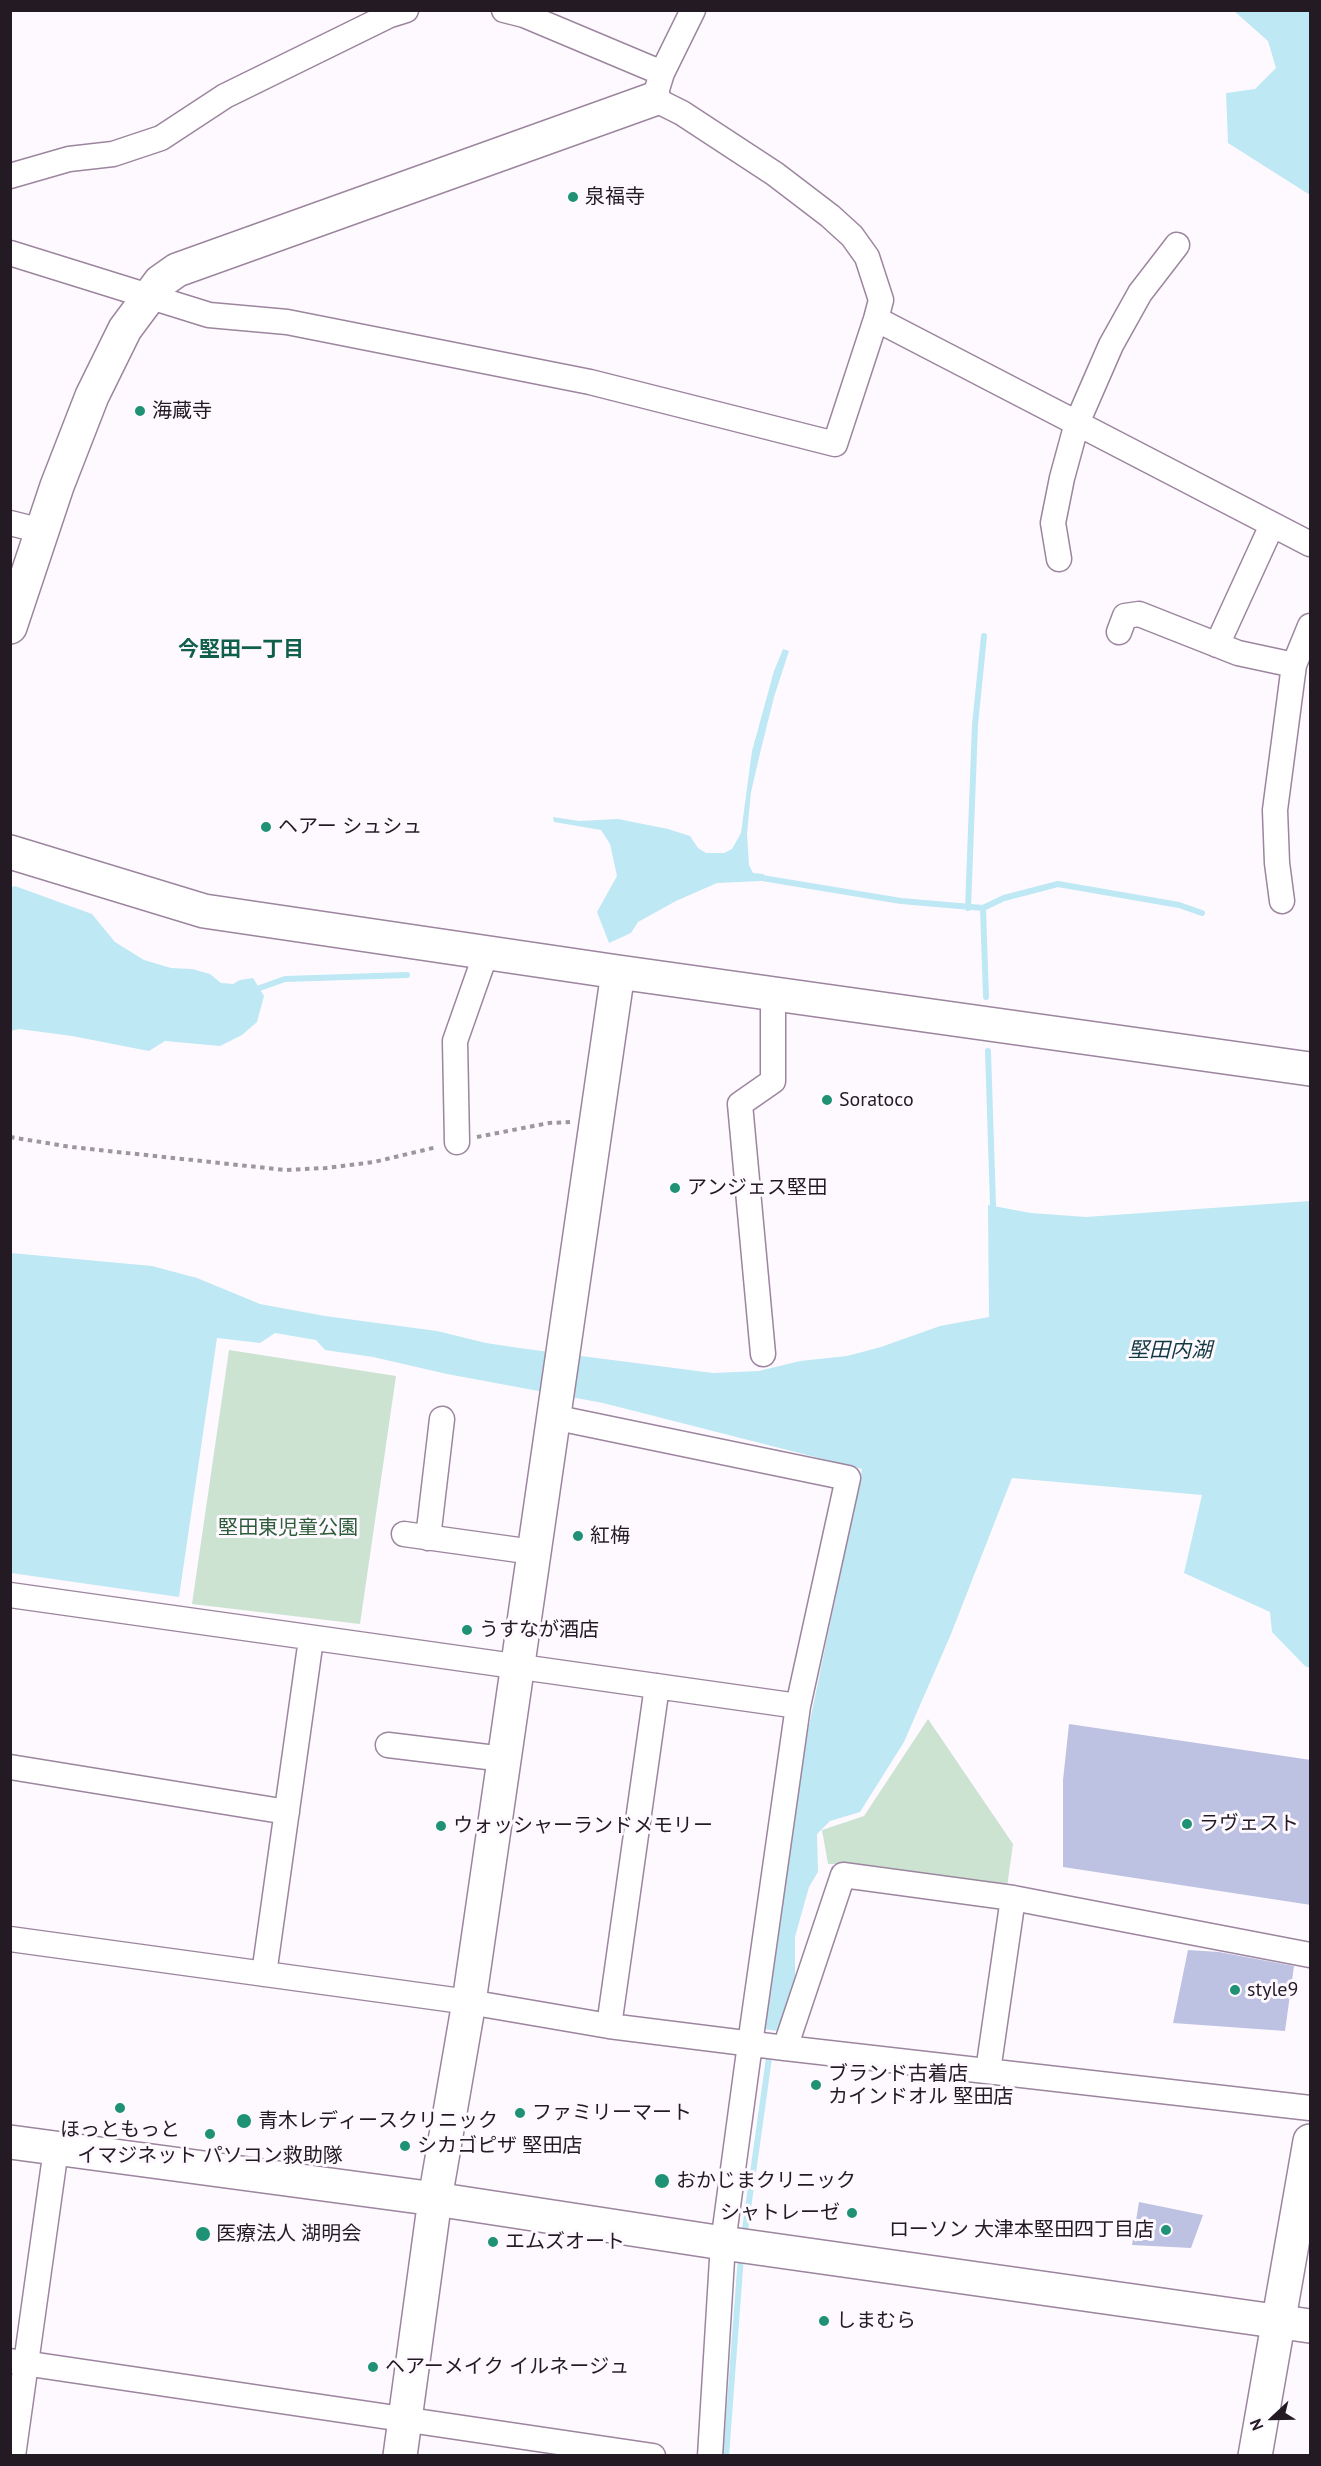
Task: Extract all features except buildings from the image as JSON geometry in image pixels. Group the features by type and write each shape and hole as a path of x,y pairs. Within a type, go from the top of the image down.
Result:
{"street":[{"path":"10,176 69,159 113,154 161,138 225,96 390,15 405,10"},
{"path":"10,627 57,486 92,396 125,329 160,282 177,270 658,86 693,10"},
{"path":"10,253 209,315 287,322 590,382 835,444 881,300 867,257 852,236 775,174 681,113 658,86 518,12"},
{"path":"1059,560 1053,523 1077,423 1111,345 1140,293 1177,245"},
{"path":"876,319 1311,544"},
{"path":"10,523 42,531"},
{"path":"1217,645 1272,525"},
{"path":"1119,633 1125,616 1139,614 1238,653 1294,665"},
{"path":"1282,901 1277,863 1275,810 1294,665 1311,626"},
{"path":"10,852 204,912 1311,1069"},
{"path":"457,1142 454,1041 486,953"},
{"path":"400,2456 435,2199 469,2002 618,972"},
{"path":"763,1354 740,1104 773,1081 773,994"},
{"path":"554,1407 848,1478 798,1706 750,2044 723,2243 710,2456"},
{"path":"442,1419 416,1536 533,1552"},
{"path":"10,1595 798,1706"},
{"path":"264,1974 310,1639"},
{"path":"609,2026 657,1686"},
{"path":"388,1745 504,1759"},
{"path":"10,1767 287,1812"},
{"path":"785,2048 843,1875 1013,1898 1311,1955"},
{"path":"988,2071 1013,1898"},
{"path":"10,1939 469,2002 609,2026 1311,2108"},
{"path":"1255,2456 1311,2141"},
{"path":"10,2142 435,2199 723,2243 1311,2326"},
{"path":"13,2456 18,2363 56,2149"},
{"path":"18,2363 653,2456"}],"path":[{"path":"10,1137 71,1147 285,1170 374,1162 493,1132 549,1123 596,1124"}],"green space":[{"name":"堅田東児童公園","path":"229,1350 396,1376 360,1624 192,1604"},
{"path":"928,1719 1013,1844 1007,1887 859,1864 828,1864 822,1830 864,1816"}],"water":[{"path":"1234,11 1310,11 1310,195 1228,143 1226,93 1255,89 1276,68 1268,41"},
{"path":"783,649 789,651 774,697 751,792 747,834 749,865 753,873 764,874 761,881 717,883 676,901 638,922 631,933 609,943 597,912 617,876 610,844 601,830 554,822 553,817 579,821 618,819 690,836 698,848 706,853 724,853 732,849 741,833 752,751 774,671"},
{"path":"15,886 92,914 115,942 144,960 171,968 192,969 210,974 221,983 233,984 240,980 253,978 264,996 257,1022 242,1035 220,1046 165,1041 149,1051 72,1036 19,1029 11,1031 10,888"},
{"name":"堅田内湖","path":"1310,1201 1310,1668 1305,1666 1272,1632 1270,1612 1184,1573 1202,1495 1012,1478 951,1634 904,1742 860,1812 830,1821 817,1834 818,1872 809,1887 795,1937 795,1979 778,2031 764,2029 799,1774 862,1469 603,1403 447,1374 373,1357 325,1350 316,1340 275,1333 260,1343 217,1338 179,1597 11,1573 11,1253 152,1266 197,1278 260,1304 325,1316 437,1331 486,1343 713,1373 759,1371 800,1361 847,1356 881,1347 940,1326 989,1317 988,1205 1031,1213 1086,1217"}],"waterway":[{"path":"968,908 975,725 984,636"},
{"path":"762,878 901,901 983,908 986,997"},
{"path":"983,908 1004,898 1058,884 1179,905 1202,913"},
{"path":"254,990 285,979 407,975"},
{"path":"988,1051 993,1205"},
{"path":"744,2237 770,2051"},
{"path":"726,2456 741,2256"}],"place":[{"name":"泉福寺","path":"573,197"},
{"name":"海蔵寺","path":"140,411"},
{"name":"ヘアー シュシュ","path":"266,827"},
{"name":"Soratoco","path":"827,1100"},
{"name":"アンジェス堅田","path":"675,1188"},
{"name":"紅梅","path":"578,1536"},
{"name":"うすなが酒店","path":"467,1630"},
{"name":"ラヴェスト","path":"1187,1824"},
{"name":"ウォッシャーランドメモリー","path":"441,1826"},
{"name":"style9","path":"1235,1990"},
{"name":"ブランド古着店 カインドオル 堅田店","path":"816,2085"},
{"name":"ほっともっと","path":"120,2108"},
{"name":"ファミリーマート","path":"520,2113"},
{"name":"青木レディースクリニック","path":"244,2121"},
{"name":"イマジネット パソコン救助隊","path":"210,2134"},
{"name":"シカゴピザ 堅田店","path":"405,2146"},
{"name":"おかじまクリニック","path":"662,2181"},
{"name":"シャトレーゼ","path":"852,2213"},
{"name":"ローソン 大津本堅田四丁目店","path":"1166,2230"},
{"name":"医療法人 湖明会","path":"203,2234"},
{"name":"エムズオート","path":"493,2242"},
{"name":"しまむら","path":"824,2321"},
{"name":"ヘアーメイク イルネージュ","path":"373,2367"}],"district":[{"name":"今堅田一丁目","path":"241,650"}]}
